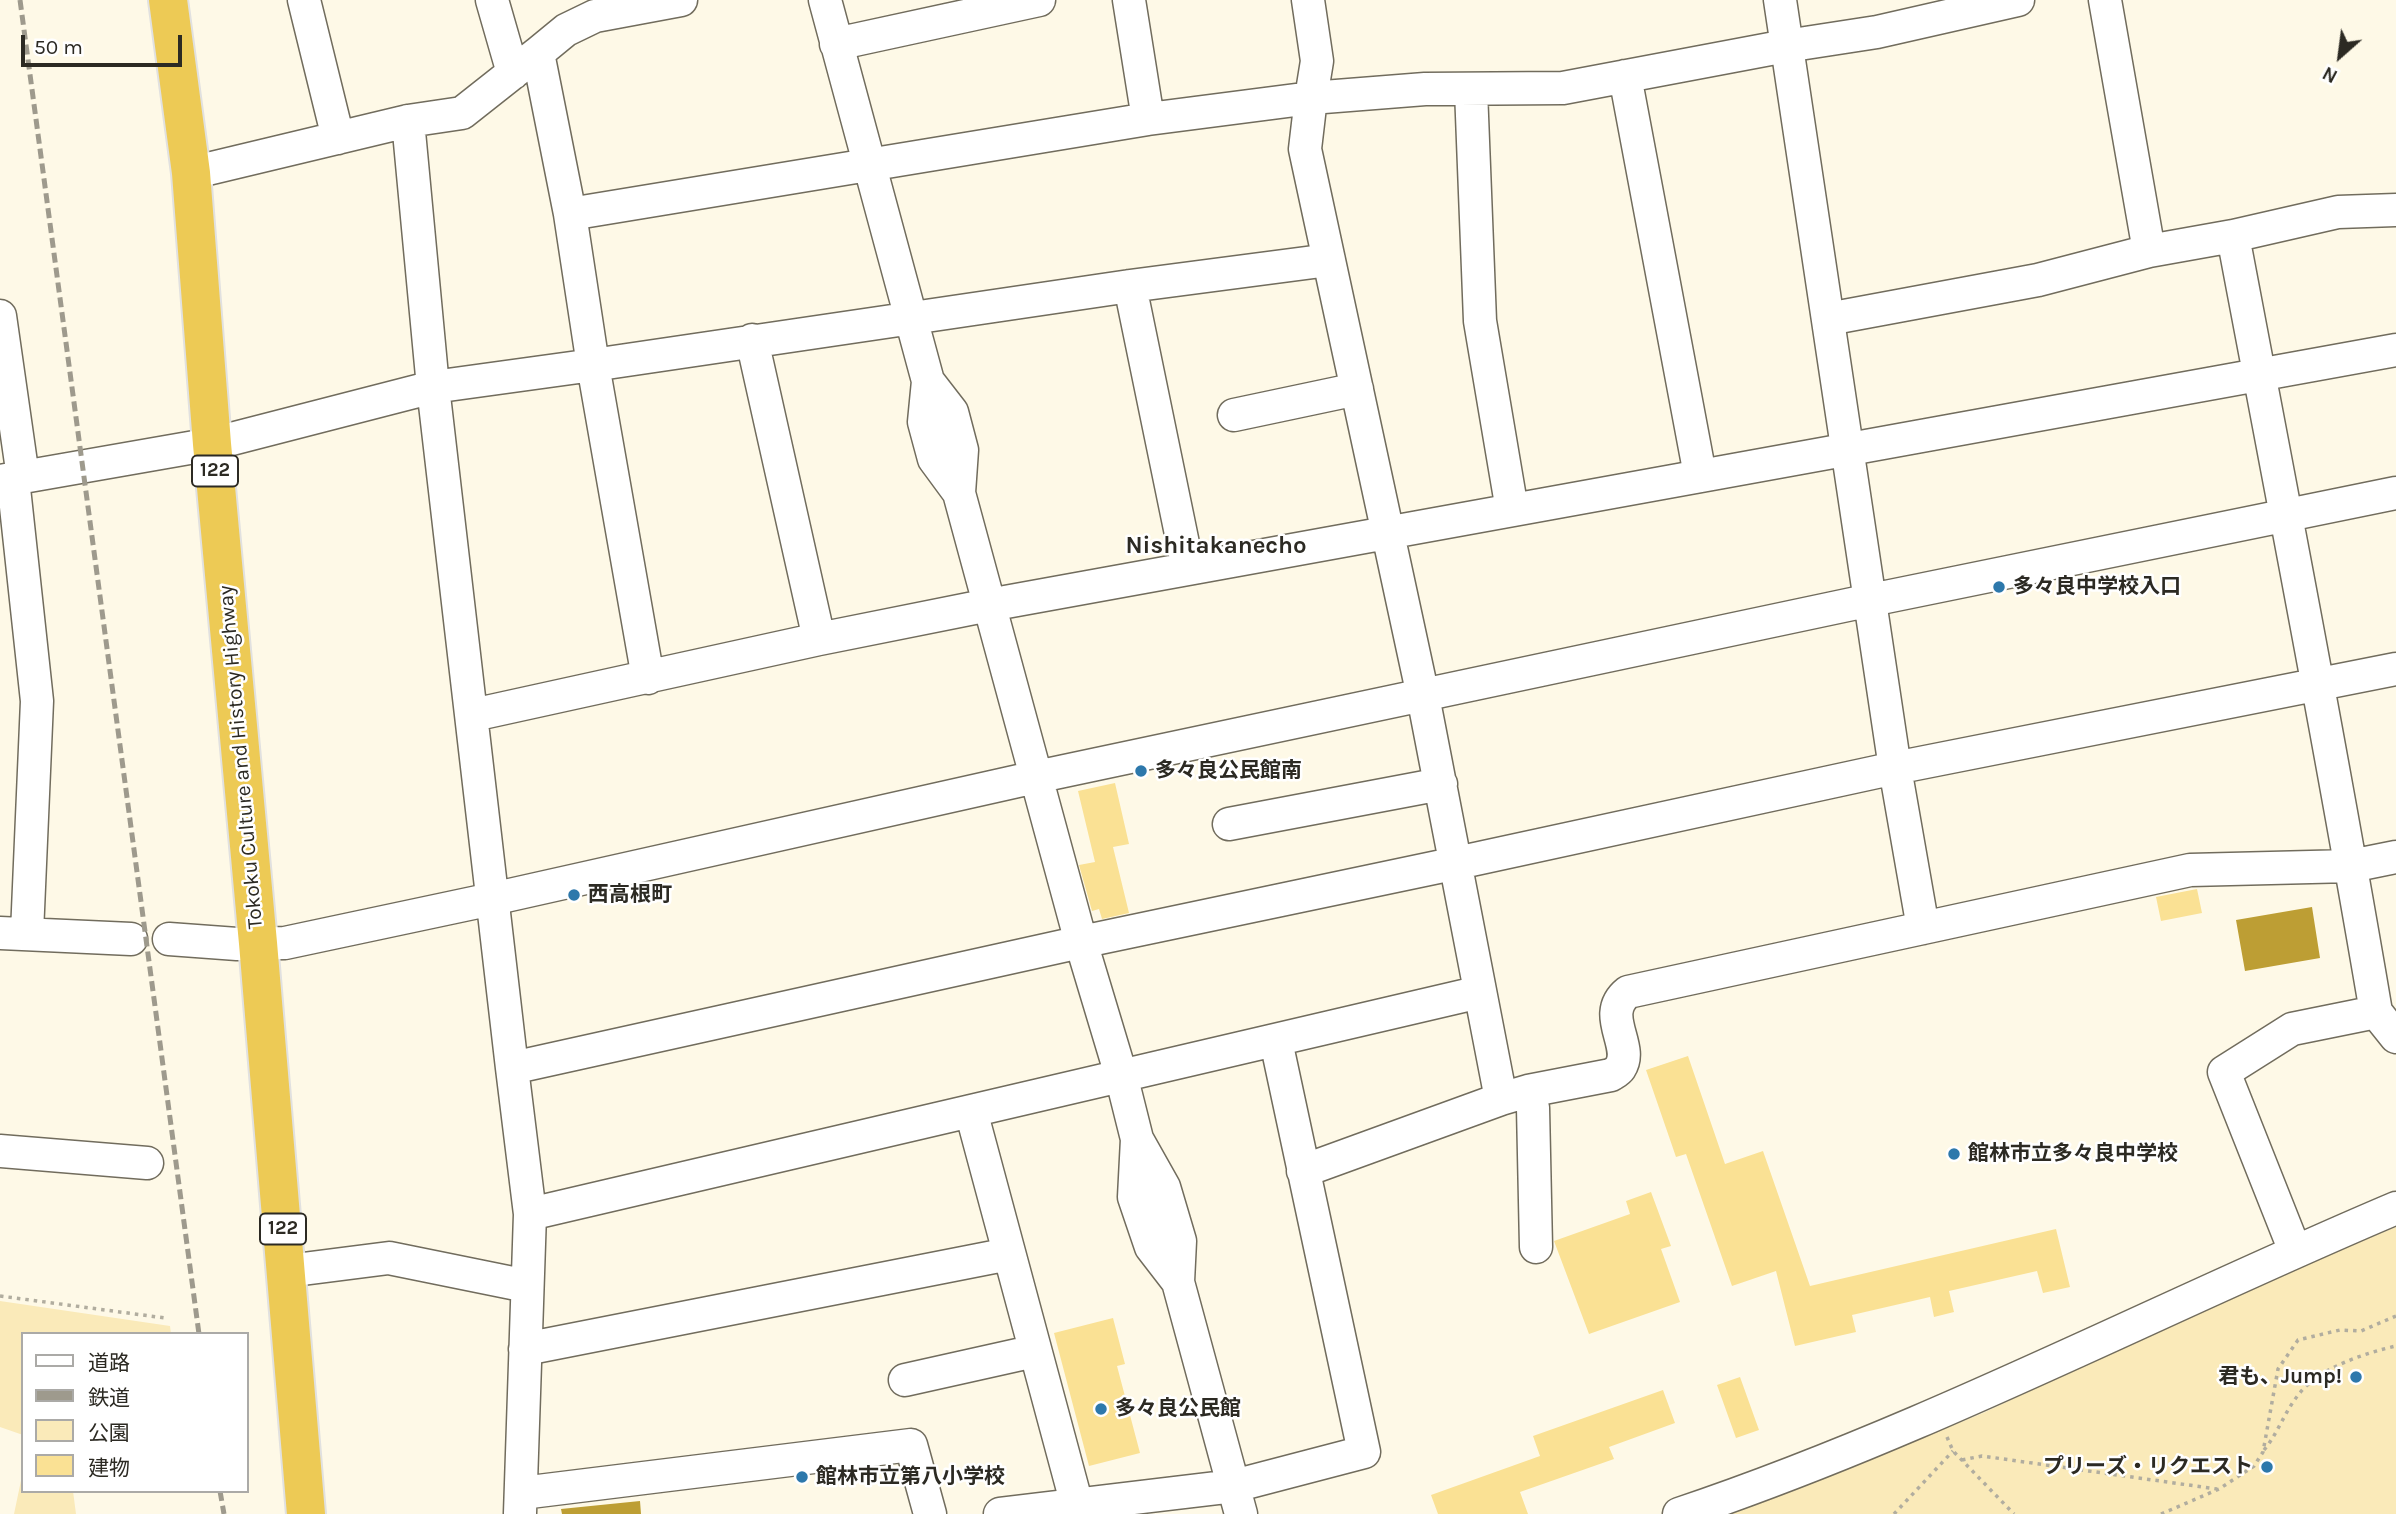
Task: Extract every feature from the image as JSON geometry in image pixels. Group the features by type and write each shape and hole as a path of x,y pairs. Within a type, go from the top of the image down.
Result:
{"highway":[{"name":"Tokoku Culture and History Highway","path":"168,0 191,173 212,444 287,1271 306,1514"}],"street":[{"path":"304,0 338,138"},
{"path":"492,0 513,73"},
{"path":"191,173 408,121 462,113 566,30 595,16 681,0"},
{"path":"825,0 928,381 924,422 934,459 959,493 1081,942 1121,1074 1137,1139 1134,1197 1151,1247 1178,1282 1238,1500"},
{"path":"836,44 1040,0"},
{"path":"1129,0 1148,119"},
{"path":"1308,0 1317,61 1305,149 1423,696 1480,992 1515,1095 1533,1108 1536,1247"},
{"path":"1780,0 1895,768 1923,928"},
{"path":"570,214 1148,119 1311,98 1424,89 1563,88 1786,46 1877,32 2018,0"},
{"path":"2105,0 2150,251"},
{"path":"538,52 570,214 593,365 648,678"},
{"path":"1625,76 1700,475"},
{"path":"1471,90 1479,321 1512,510"},
{"path":"408,121 433,387 530,1214 521,1503 911,1445 930,1514"},
{"path":"1828,319 2038,280 2150,251 2233,236 2338,212 2396,210"},
{"path":"2233,236 2284,515 2319,684 2376,1012 2396,1037"},
{"path":"22,477 94,467 212,444 433,387 1130,286 1329,260"},
{"path":"1130,286 1188,568"},
{"path":"0,316 22,477 37,701 14,933 131,939"},
{"path":"752,340 819,639"},
{"path":"473,715 819,639 989,605 2396,350"},
{"path":"1234,415 1357,389"},
{"path":"169,939 285,943 1036,777 1871,600 2396,493"},
{"path":"512,1068 1081,942 1895,768 2396,669"},
{"path":"1229,824 1441,784"},
{"path":"1303,1171 1515,1095 1611,1075 1620,1067 1623,1057 1615,1009 1619,999 1628,992 2190,870 2351,866 2396,857"},
{"path":"530,1214 1480,992"},
{"path":"2295,1251 2224,1072 2292,1029 2376,1012"},
{"path":"1000,1514 1077,1505 1238,1500 1364,1452 1276,1041"},
{"path":"971,1111 1077,1505"},
{"path":"0,1152 147,1163"},
{"path":"1679,1514 1821,1463 1938,1415 2295,1251 2396,1208"},
{"path":"525,1349 1009,1254"},
{"path":"287,1271 389,1258 527,1286"},
{"path":"905,1380 1035,1351"}],"path":[{"path":"0,1296 165,1318"},
{"path":"2263,1452 2278,1369 2298,1340 2340,1330 2361,1331 2396,1317"},
{"path":"2161,1514 2219,1489 2254,1466 2299,1393 2333,1367 2396,1346"},
{"path":"1938,1415 1953,1451 2014,1514"},
{"path":"1894,1514 1953,1451"},
{"path":"1962,1460 1982,1456 2219,1489"}],"green space":[{"path":"2396,1227 2396,1514 1728,1514 1810,1484 1983,1413 2260,1283"},
{"path":"0,1301 170,1326 171,1332 21,1332 21,1434 0,1427"},
{"path":"21,1481 21,1493 73,1493 76,1514 14,1514"}],"shaded area":[{"path":"2312,907 2320,958 2245,971 2236,920"},
{"path":"640,1501 641,1514 562,1514 561,1509"}],"building":[{"path":"1115,783 1129,844 1113,847 1129,913 1102,919 1099,909 1092,911 1079,865 1095,862 1078,791"},
{"path":"2197,889 2202,913 2161,921 2156,897"},
{"path":"1688,1056 1725,1164 1763,1151 1810,1286 2056,1229 2070,1287 2043,1293 2037,1271 1949,1291 1954,1312 1934,1317 1930,1297 1852,1315 1856,1332 1795,1346 1776,1271 1732,1286 1686,1154 1676,1157 1646,1070"},
{"path":"1651,1192 1671,1246 1661,1249 1680,1302 1589,1334 1554,1241 1630,1214 1626,1201"},
{"name":"多々良公民館","path":"1113,1318 1125,1364 1117,1366 1140,1453 1089,1466 1054,1333"},
{"path":"1740,1377 1759,1430 1736,1438 1717,1385"},
{"path":"1663,1390 1675,1423 1609,1447 1614,1459 1520,1492 1528,1514 1438,1514 1431,1495 1540,1456 1533,1436"}],"railway":[{"path":"20,0 199,1332"},
{"path":"220,1493 224,1514"}],"place":[{"name":"多々良中学校入口","path":"1999,587"},
{"name":"多々良公民館南","path":"1141,771"},
{"name":"西高根町","path":"574,895"},
{"name":"館林市立多々良中学校","path":"1954,1154"},
{"name":"君も、Jump!","path":"2356,1377"},
{"name":"多々良公民館","path":"1101,1409"},
{"name":"プリーズ・リクエスト","path":"2267,1467"},
{"name":"館林市立第八小学校","path":"802,1477"}],"district":[{"name":"Nishitakanecho","path":"1216,546"}]}
